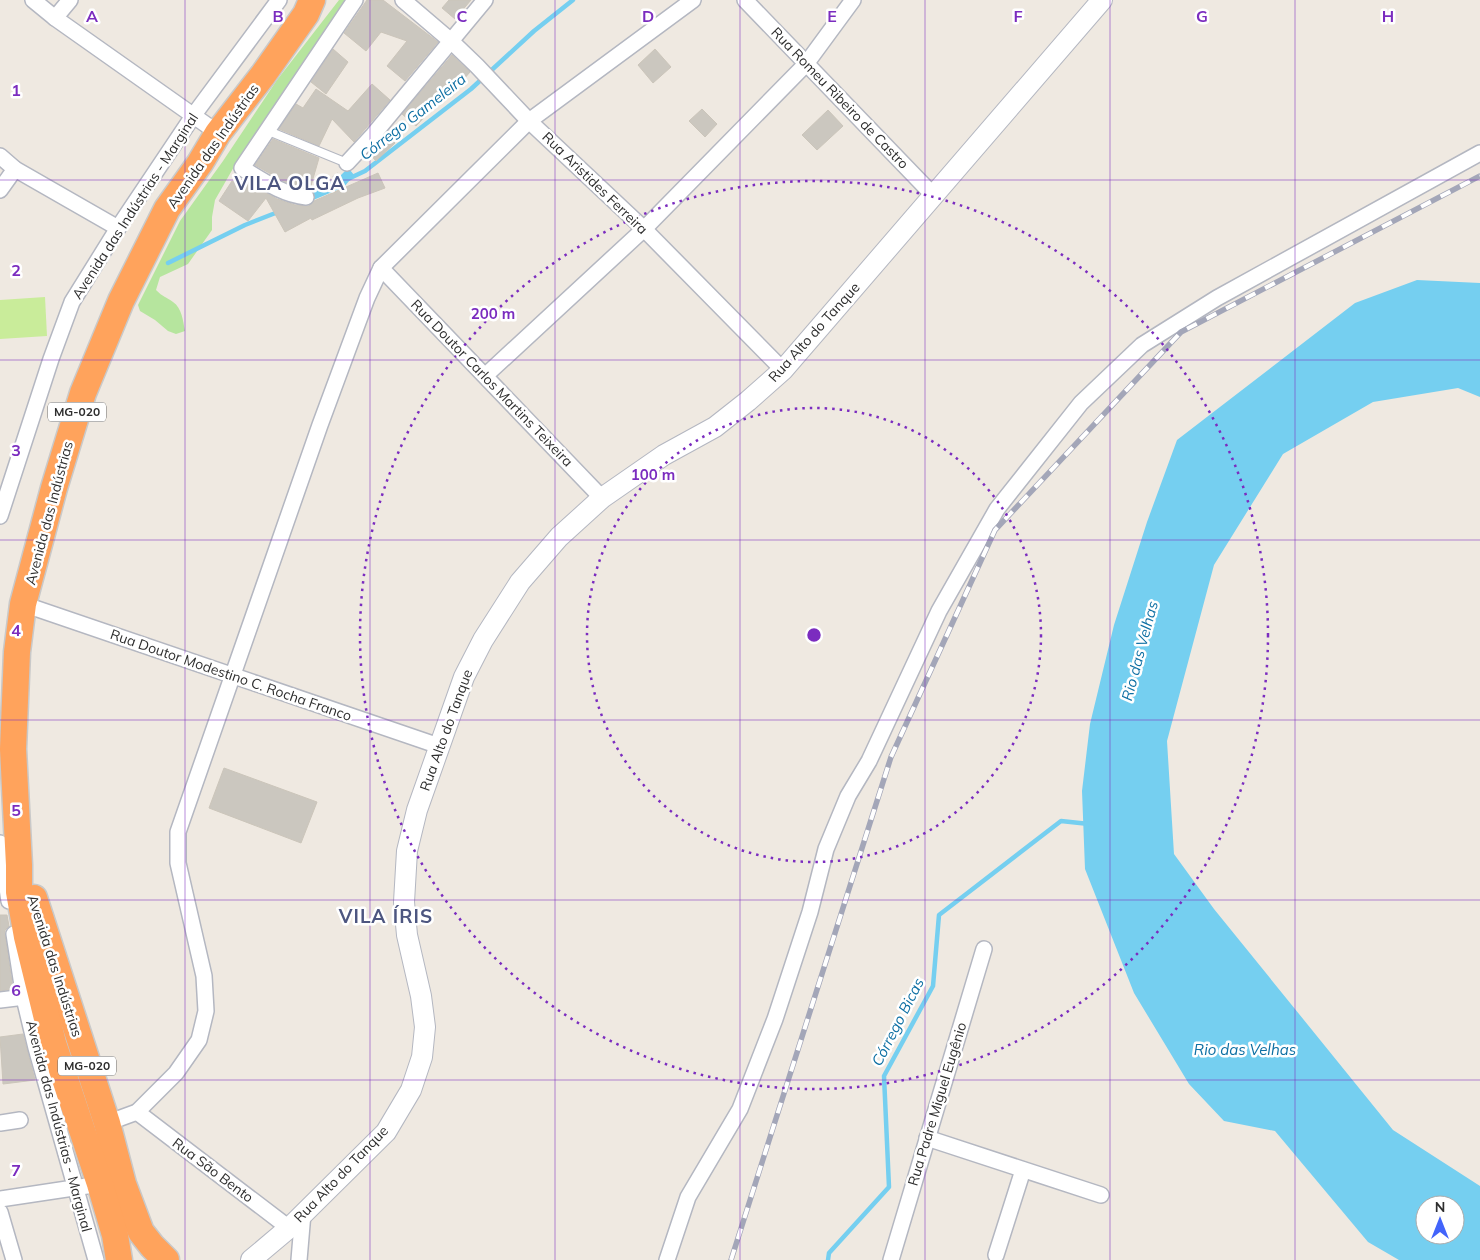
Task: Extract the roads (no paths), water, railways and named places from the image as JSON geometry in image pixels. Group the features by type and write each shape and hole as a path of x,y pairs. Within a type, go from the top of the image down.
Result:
{"highway":[{"name":"Avenida das Indústrias","path":"119,1260 115,1235 87,1185 43,994 13,893 7,866 17,652 24,604 54,488 83,393 121,300 167,209 200,163 218,133 263,75 309,7 328,0"},
{"name":"Avenida das Indústrias","path":"7,866 32,891 43,994 78,1037 107,1123 123,1184 141,1232 166,1260"}],"main road":[{"name":"Rua Alto do Tanque","path":"251,1260 289,1228 386,1132 411,1090 422,1057 425,1027 422,996 407,936 404,902 407,851 417,810 464,677 483,640 520,582 559,537 602,498 664,455 715,427 783,370 1102,0"}],"street":[{"path":"33,0 55,18 218,133"},
{"path":"55,18 70,0"},
{"name":"Avenida das Indústrias - Marginal","path":"0,516 51,359 72,302 118,228 194,116 279,0"},
{"path":"306,196 289,194 242,168 355,0"},
{"name":"Rua Aristides Ferreira","path":"402,0 451,41 477,66 529,121 644,229 783,370"},
{"path":"345,165 485,0"},
{"path":"107,1123 137,1112 176,1073 199,1040 206,1011 204,976 178,863 178,832 326,407 367,298 381,268 529,121 693,0"},
{"name":"Rua Romeu Ribeiro de Castro","path":"746,0 934,196"},
{"path":"486,375 644,229 806,64 852,0"},
{"path":"667,1260 688,1197 740,1108 775,1019 810,912 826,849 848,796 869,761 939,611 997,509 1080,403 1142,345 1217,298 1480,153"},
{"path":"0,156 15,169 118,228"},
{"path":"0,190 15,169"},
{"name":"Rua Doutor Carlos Martins Teixeira","path":"381,268 486,375 602,498"},
{"name":"Rua Doutor Modestino C. Rocha Franco","path":"24,604 439,746"},
{"path":"0,843 7,866"},
{"name":"Rua Padre Miguel Eugênio","path":"891,1260 984,949"},
{"path":"0,1000 43,994"},
{"name":"Rua São Bento","path":"137,1112 289,1228"},
{"path":"0,1123 20,1120"},
{"path":"927,1138 1101,1195"},
{"path":"996,1255 1022,1170"},
{"path":"0,1199 87,1185"},
{"name":"Avenida das Indústrias - Marginal","path":"87,1185 96,1260"},
{"path":"0,1212 14,1260"},
{"path":"299,1260 303,1213"}],"lane":[{"path":"266,130 345,165"}],"water":[{"path":"347,169 354,175 344,187 311,201 310,197 316,188 336,180"},
{"name":"Rio das Velhas","path":"1417,280 1480,283 1480,397 1458,388 1373,402 1283,454 1214,565 1167,741 1174,854 1214,909 1393,1130 1480,1186 1480,1260 1399,1260 1368,1242 1275,1131 1224,1121 1189,1084 1134,993 1085,869 1082,791 1090,724 1114,625 1147,522 1177,440 1355,303"}],"waterway":[{"name":"Córrego Gameleira","path":"348,179 365,171 471,89 534,31 573,0"},
{"name":"Córrego Gameleira","path":"168,263 245,225 278,212"},
{"name":"Córrego Bicas","path":"828,1260 829,1253 889,1187 884,1076 933,986 939,915 1061,821 1089,824"}],"railway":[{"path":"731,1260 891,757 995,530 1181,332 1480,176"}],"district":[{"name":"VILA OLGA","path":"290,183"},
{"name":"VILA ÍRIS","path":"386,916"}]}
